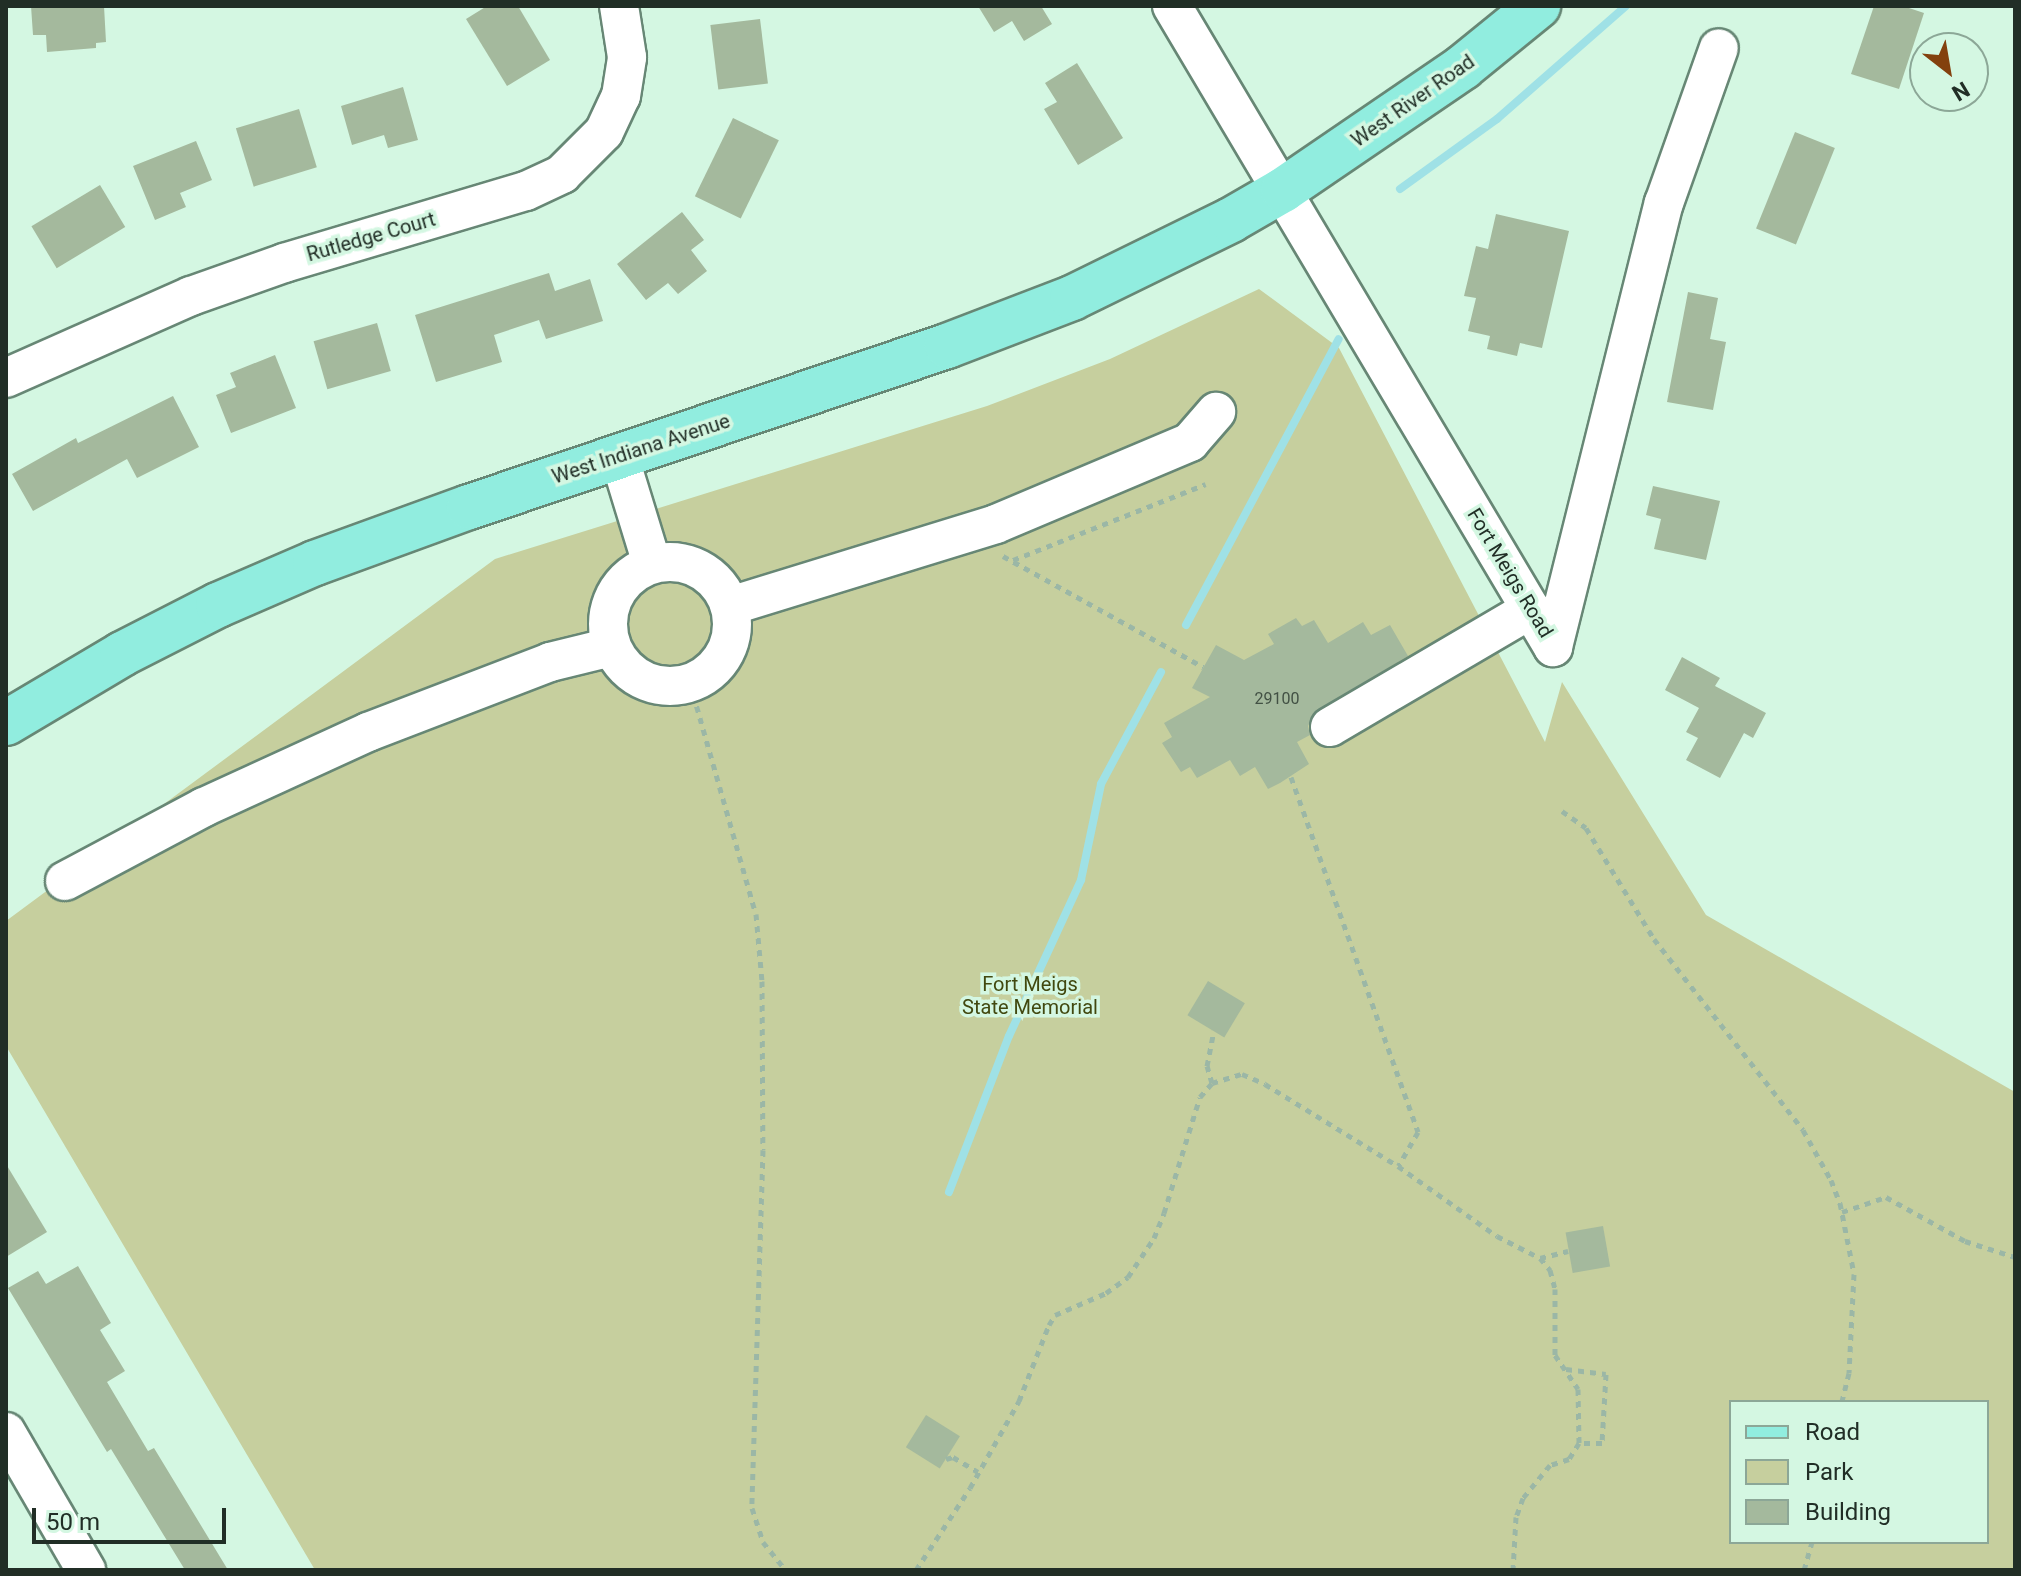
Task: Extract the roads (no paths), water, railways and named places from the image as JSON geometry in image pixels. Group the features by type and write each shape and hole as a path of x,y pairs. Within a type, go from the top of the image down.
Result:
{"main road":[{"name":"West River Road","path":"1283,190 1463,67 1538,6"},
{"name":"West Indiana Avenue","path":"6,723 122,654 218,605 315,563 619,456 947,346 1072,298 1217,227 1283,190"}],"street":[{"name":"Rutledge Court","path":"6,378 191,296 284,263 526,191 562,174 598,140 621,96 627,57 619,6"},
{"name":"Fort Meigs Road","path":"1172,6 1553,647 1664,203 1719,48"},
{"path":"730,606 996,524 1190,442 1216,412"},
{"path":"619,456 652,564"},
{"path":"669,562 689,565 707,574 721,588 730,606 729,644 720,661 707,675 690,683 671,687 652,684 635,676 620,663 611,647 607,628 609,608 618,589 631,575 652,564 669,562"},
{"path":"1330,727 1383,686 1531,609"},
{"path":"65,881 204,807 368,732 550,662 611,647"},
{"path":"6,1432 86,1570"}],"waterway":[{"path":"1400,189 1497,119 1626,6"},
{"path":"1186,625 1339,339"},
{"path":"949,1192 1009,1036 1081,880 1101,784 1161,672"}],"park label":[{"name":"Fort Meigs State Memorial","path":"1030,996"}]}
